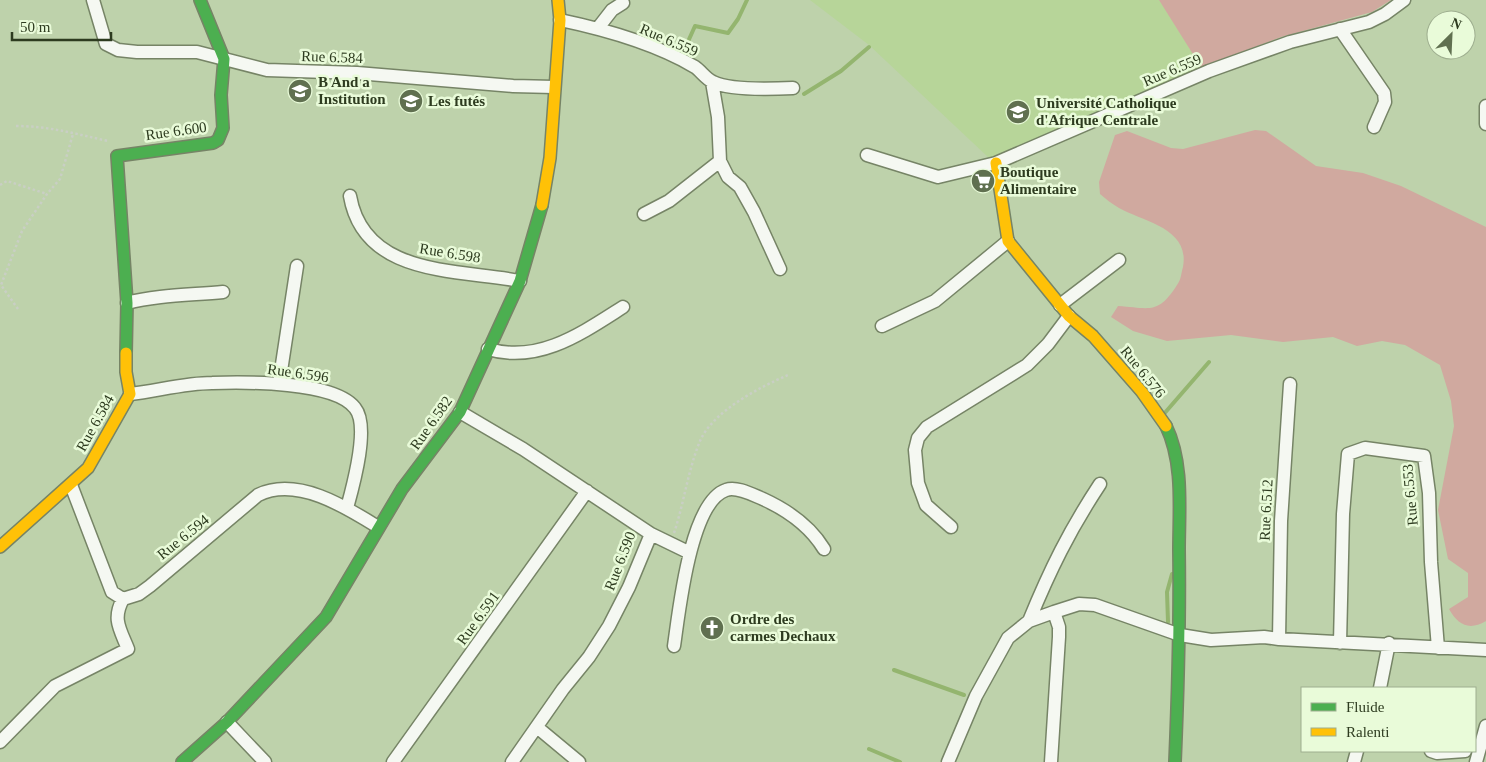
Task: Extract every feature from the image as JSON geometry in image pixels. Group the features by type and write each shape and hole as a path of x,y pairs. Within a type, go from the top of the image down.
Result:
{"street":[{"name":"Rue 6.584","path":"93,0 106,44 112,48 137,52 197,52 267,70 357,73 513,86 554,87"},
{"path":"200,0 224,59"},
{"name":"Rue 6.582","path":"182,762 227,722 326,617 341,595 378,527 402,489 460,412 520,281 546,191 560,20 558,0"},
{"name":"Rue 6.559","path":"867,155 938,176 996,163 1209,71 1290,42 1369,22 1385,14 1404,0"},
{"path":"598,28 612,10 623,3"},
{"name":"Rue 6.559","path":"560,20 598,28 689,64 712,82 740,87 793,88"},
{"path":"1340,29 1384,93 1384,102 1374,127"},
{"name":"Rue 6.600","path":"117,156 214,143 218,140 223,128 221,95 224,59"},
{"path":"712,82 718,118 720,161 728,177 740,187 754,212 780,270"},
{"path":"1486,106 1486,124"},
{"name":"Rue 6.584","path":"0,547 88,468 130,394 126,372 127,304 117,156"},
{"path":"644,214 669,201 720,161"},
{"path":"882,326 935,301 1008,242 996,163"},
{"name":"Rue 6.598","path":"350,196 353,211 363,231 406,262 426,268 520,281"},
{"name":"Rue 6.576","path":"1008,242 1069,316 1094,336 1142,392 1167,428 1176,459 1179,491 1180,635 1174,762"},
{"path":"1060,305 1119,260"},
{"path":"279,384 297,266"},
{"path":"127,304 146,298 180,297 223,292"},
{"path":"488,349 522,354 546,349 585,332 623,307"},
{"path":"952,527 926,505 923,498 918,483 915,462 918,438 934,423 1027,365 1048,344 1069,316"},
{"name":"Rue 6.596","path":"130,394 212,383 279,384 323,390 344,398 356,408 361,425 359,451 347,508"},
{"name":"Rue 6.512","path":"1279,639 1281,521 1290,384"},
{"name":"Rue 6.590","path":"460,412 524,449 650,534 629,587 609,626 589,657 552,704 538,728 512,762"},
{"name":"Rue 6.553","path":"1340,643 1343,514 1348,454 1365,448 1424,456 1429,493 1431,562 1438,648"},
{"path":"1029,621 1053,563 1076,521 1100,484"},
{"path":"0,742 55,686 128,649 118,626 116,611 123,599 112,592 71,485"},
{"name":"Rue 6.594","path":"123,599 139,594 150,586 258,495 270,489 283,488 304,492 347,508 378,527"},
{"path":"674,646 688,552 710,502 726,490 735,489 774,504 806,527 824,549"},
{"name":"Rue 6.591","path":"393,762 406,741 456,678 587,491"},
{"path":"650,534 688,552"},
{"path":"948,762 993,662 1008,638 1029,621 1078,604 1103,606 1127,618 1180,635 1211,640 1251,637 1340,643 1389,643 1486,650"},
{"path":"1051,762 1059,637 1054,612"},
{"path":"1380,687 1389,643"},
{"path":"227,722 264,762"},
{"path":"1476,762 1477,747 1486,726"},
{"path":"538,728 579,762"},
{"path":"1434,752 1452,752"}],"path":[{"path":"16,126 46,126 108,141"},
{"path":"18,309 1,285 22,231 46,194 60,179 73,134"},
{"path":"0,185 7,181 46,194"},
{"path":"670,544 701,439 718,418 736,402 752,392 788,375"}],"shaded area":[{"name":"Université Catholique d'Afrique Centrale","path":"810,0 1160,0 1201,67 989,158 869,45"},
{"path":"1159,0 1391,0 1372,12 1281,37 1201,67"},
{"path":"1255,130 1266,131 1316,166 1363,173 1401,186 1486,227 1486,621 1480,624 1474,626 1465,625 1452,615 1449,609 1468,597 1468,573 1448,559 1438,510 1454,426 1451,401 1440,365 1405,345 1382,341 1357,346 1333,337 1283,342 1231,335 1167,341 1133,331 1111,317 1118,306 1152,308 1164,301 1178,283 1183,267 1183,254 1179,243 1172,235 1163,228 1119,208 1100,194 1099,182 1115,135 1127,131 1171,148 1183,149"}],"waterway":[{"path":"682,55 695,26 728,33 738,19 747,0"},
{"path":"804,94 841,71 869,47"},
{"path":"1163,415 1209,362"},
{"path":"1168,622 1167,592 1172,574"},
{"path":"894,670 964,695"},
{"path":"869,749 900,762"}],"traffic: fast":[{"path":"126,353 127,303 117,156 213,143 218,140 223,128 221,95 224,59 200,0"},
{"path":"182,762 227,722 326,617 402,489 460,412 520,281 542,205"},
{"path":"1166,426 1176,455 1180,503 1175,762"}],"traffic: slow":[{"path":"542,205 550,158 560,20 558,0"},
{"path":"996,163 1008,241 1069,316 1093,336 1142,392 1166,426"},
{"path":"0,547 88,468 130,394 126,372 126,353"}],"place":[{"name":"B And a Institution","path":"300,91"},
{"name":"Les futés","path":"411,101"},
{"name":"Université Catholique d'Afrique Centrale","path":"1018,112"},
{"name":"Boutique Alimentaire","path":"983,181"},
{"name":"Ordre des carmes Dechaux","path":"712,628"}]}
